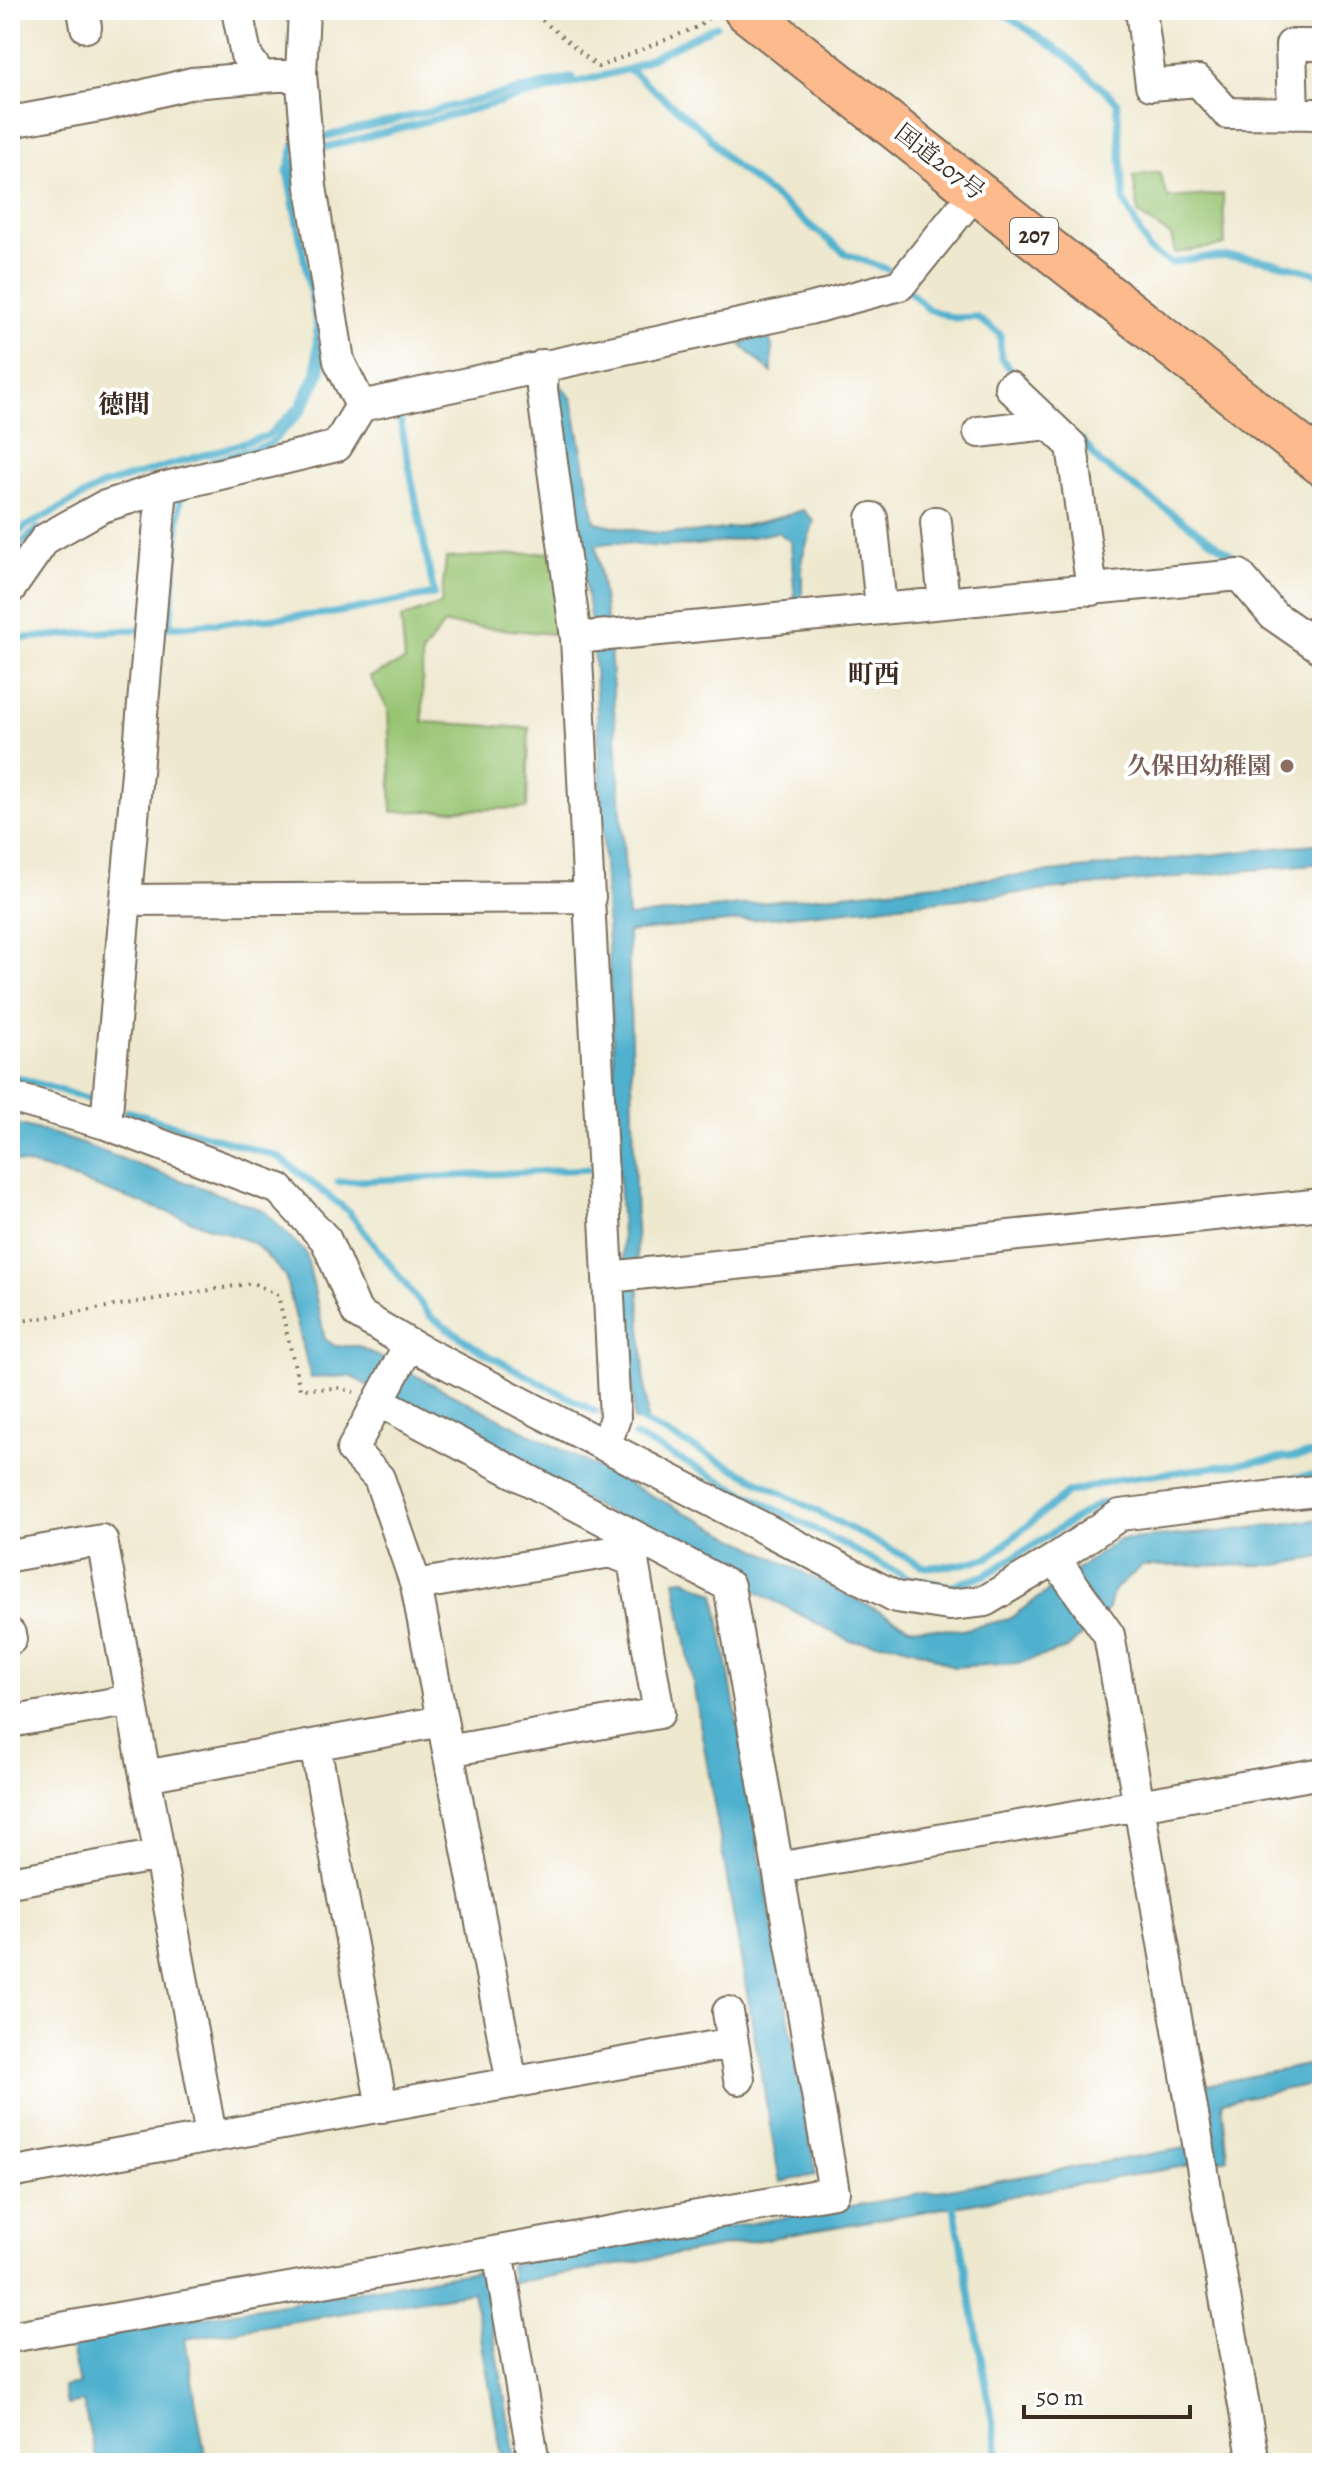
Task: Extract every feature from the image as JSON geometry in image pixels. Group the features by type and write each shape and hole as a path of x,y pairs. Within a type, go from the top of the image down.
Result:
{"highway":[{"name":"国道207号","path":"745,10 1322,464"}],"street":[{"path":"237,10 246,55 260,75"},
{"path":"304,10 301,74 307,145 339,361 361,406"},
{"path":"1141,10 1151,85 1198,81 1227,113 1307,114 1291,45 1322,45"},
{"path":"10,122 105,105 192,83 301,74"},
{"path":"10,589 45,539 102,507 177,485 337,446 361,406 542,377 900,285 977,190"},
{"path":"542,377 593,637 590,897 623,1275 615,1418 606,1444"},
{"path":"1010,387 1072,446 1092,590"},
{"path":"979,432 1048,424"},
{"path":"106,1124 149,629 177,485"},
{"path":"872,518 881,608"},
{"path":"936,522 944,603"},
{"path":"593,637 1239,575 1273,615 1322,649"},
{"path":"126,900 590,897"},
{"path":"10,1097 106,1124 279,1189 326,1240 357,1313 406,1348 606,1444 896,1597 949,1605 985,1601 1120,1515 1322,1490"},
{"path":"623,1275 1322,1204"},
{"path":"406,1348 352,1450 379,1478 416,1585 512,2083"},
{"path":"10,2337 834,2192 729,1586 375,1408"},
{"path":"10,1556 102,1540 210,2130"},
{"path":"416,1585 611,1552 633,1561 659,1713 448,1751"},
{"path":"1055,1559 1109,1635 1254,2463"},
{"path":"10,1722 131,1700"},
{"path":"145,1776 442,1721"},
{"path":"315,1745 382,2107"},
{"path":"778,1868 1322,1773"},
{"path":"10,1882 160,1855"},
{"path":"728,2012 739,2079"},
{"path":"10,2173 733,2043"},
{"path":"498,2251 534,2463"}],"path":[{"path":"530,10 598,67 700,26 717,10"},
{"path":"10,1323 253,1283 278,1295 300,1389 341,1388 375,1408"}],"green space":[{"path":"1159,172 1168,198 1223,194 1225,245 1175,253 1171,236 1139,215 1133,176"},
{"path":"555,552 564,635 444,624 422,654 423,722 529,728 527,808 392,812 388,709 370,677 405,661 401,618 441,604 446,558"}],"water":[{"path":"765,329 772,346 772,373 741,345"},
{"path":"556,380 572,399 595,522 654,533 698,532 751,524 803,510 814,521 802,558 802,606 795,606 791,542 778,532 684,546 604,544 596,545 607,625 591,625 562,412 553,385"},
{"path":"610,647 628,917 1322,843 1322,863 628,932 637,1263 647,1419 634,1421 623,1260 594,649"},
{"path":"10,1122 57,1135 263,1210 306,1253 325,1339 335,1346 358,1346 910,1627 962,1630 1009,1619 1118,1540 1322,1519 1322,1557 1278,1565 1142,1566 1113,1591 1109,1609 1067,1649 1018,1663 953,1667 926,1653 894,1644 850,1641 350,1376 311,1378 285,1275 254,1243 55,1172 10,1160"},
{"path":"685,1579 715,1594 816,2175 780,2182 675,1580"},
{"path":"1322,2062 1322,2082 1222,2102 1228,2158 1212,2162 1201,2086"},
{"path":"1186,2148 1191,2165 512,2283 510,2265"},
{"path":"482,2270 492,2276 486,2291 516,2463 503,2463 473,2292 185,2339 206,2461 82,2463 96,2460 83,2402 67,2405 63,2387 79,2384 71,2349 79,2334 211,2316"}],"waterway":[{"path":"999,10 1068,57 1117,102 1124,201 1149,250 1171,263 1230,256 1282,264 1322,275"},
{"path":"315,150 629,69 716,26"},
{"path":"629,69 706,133 728,160 846,254 887,269"},
{"path":"315,139 573,77"},
{"path":"10,541 25,527 103,485 267,436 298,407 315,372 317,326 287,171 295,144"},
{"path":"297,161 294,172 297,188"},
{"path":"910,292 928,309 954,318 976,317 1000,334 1001,358 1017,377"},
{"path":"213,461 270,444 303,411 322,373 323,346"},
{"path":"158,628 334,613 434,594 398,409 403,408"},
{"path":"1083,441 1100,463 1265,578 1290,612"},
{"path":"170,627 181,489"},
{"path":"10,553 38,529"},
{"path":"10,639 142,629"},
{"path":"10,1075 91,1100"},
{"path":"127,1111 279,1157 348,1211 431,1317 481,1351 596,1412"},
{"path":"338,1182 588,1169"},
{"path":"640,1420 925,1567 958,1565 988,1558 1067,1493 1115,1480 1322,1453"},
{"path":"635,1436 908,1578 949,1586 986,1575 1098,1504 1122,1501"},
{"path":"1237,1485 1322,1474"},
{"path":"954,2206 1000,2463"}],"place":[{"name":"久保田幼稚園","path":"1287,766"}],"district":[{"name":"徳間","path":"124,404"},
{"name":"町西","path":"874,674"}]}
